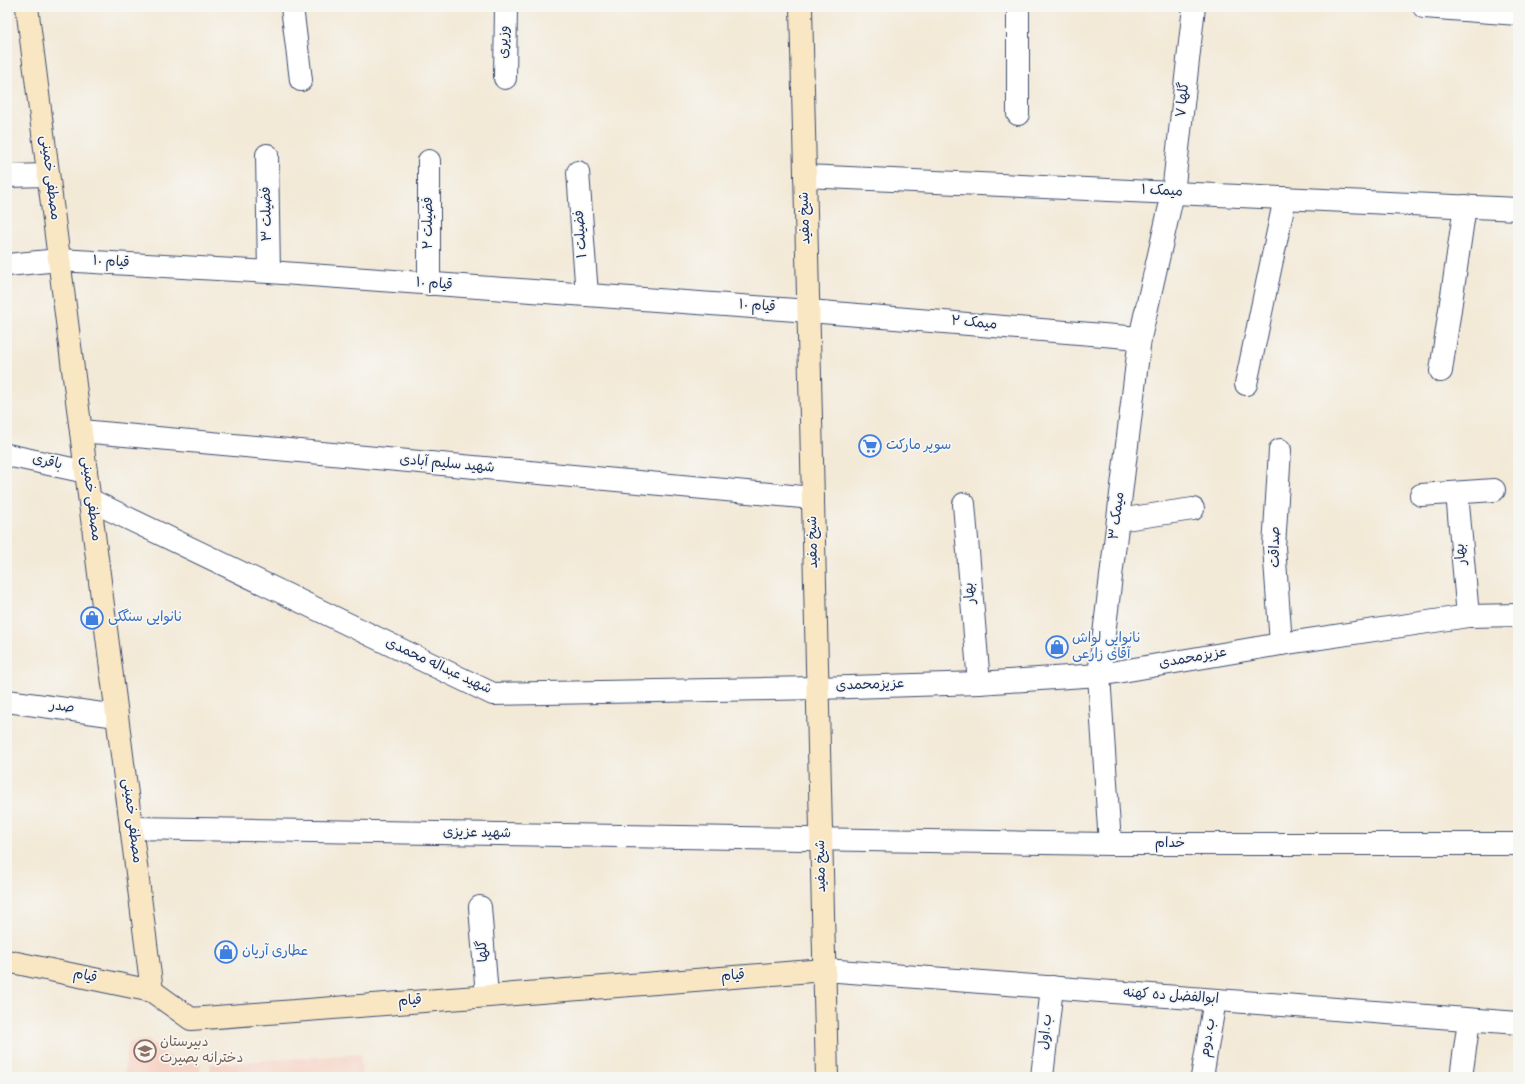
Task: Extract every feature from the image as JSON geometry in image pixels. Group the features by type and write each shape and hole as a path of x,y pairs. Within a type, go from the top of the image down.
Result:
{"street":[{"name":"مصطفی خمینی","path":"27,7 152,991"},
{"path":"292,7 301,80"},
{"name":"وزیری","path":"505,78 506,7"},
{"name":"شیخ مفید","path":"801,7 827,1077"},
{"path":"1018,7 1018,114"},
{"name":"گلها ۷","path":"1173,192 1194,7"},
{"path":"1424,7 1518,14"},
{"name":"فضیلت ۳","path":"268,155 269,272"},
{"name":"فضیلت ۲","path":"429,161 429,284"},
{"name":"فضیلت ۱","path":"578,172 587,296"},
{"path":"7,176 48,175"},
{"name":"میمک ۱","path":"805,176 1518,209"},
{"name":"میمک ۳","path":"1110,844 1099,675 1140,338 1173,192"},
{"path":"1246,384 1285,198"},
{"path":"1441,371 1465,206"},
{"name":"قیام ۱۰","path":"7,265 59,260 269,272 809,311"},
{"name":"میمک ۲","path":"809,311 1140,338"},
{"name":"شهید سلیم آبادی","path":"81,432 813,498"},
{"name":"صداقت","path":"1280,450 1274,547 1281,644"},
{"name":"باقری","path":"7,455 86,472"},
{"path":"1421,495 1494,490"},
{"name":"بهار","path":"1457,493 1468,616"},
{"name":"شهید عبداله محمدی","path":"90,500 493,694 818,688"},
{"name":"بهار","path":"964,504 980,682"},
{"path":"1118,520 1193,509"},
{"name":"عزیزمحمدی","path":"818,688 980,682 1099,675 1281,644 1468,616 1518,615"},
{"name":"صدر","path":"7,701 117,716"},
{"name":"شهید عزیزی","path":"132,828 822,839"},
{"name":"خدام","path":"822,839 1110,844 1518,844"},
{"name":"گلها","path":"480,907 487,996"},
{"name":"قیام","path":"7,961 152,991 191,1019 825,970"},
{"name":"ابوالفضل ده کهنه","path":"825,970 1518,1023"},
{"name":"ب.اول","path":"1042,1077 1052,987"},
{"name":"ب.دوم","path":"1202,1077 1215,1000"},
{"path":"1461,1077 1469,1020"}],"shaded area":[{"name":"دبیرستان دخترانه بصیرت","path":"149,1040 174,1060 200,1063 201,1077 123,1077 129,1042"},
{"path":"361,1054 362,1077 210,1077 210,1064"}],"place":[{"name":"سوپر مارکت","path":"870,446"},
{"name":"نانوایی سنگکی","path":"92,618"},
{"name":"نانوایی لواش آقای زارعی","path":"1057,647"},
{"name":"عطاری آریان","path":"226,952"},
{"name":"دبیرستان دخترانه بصیرت","path":"145,1051"}]}
